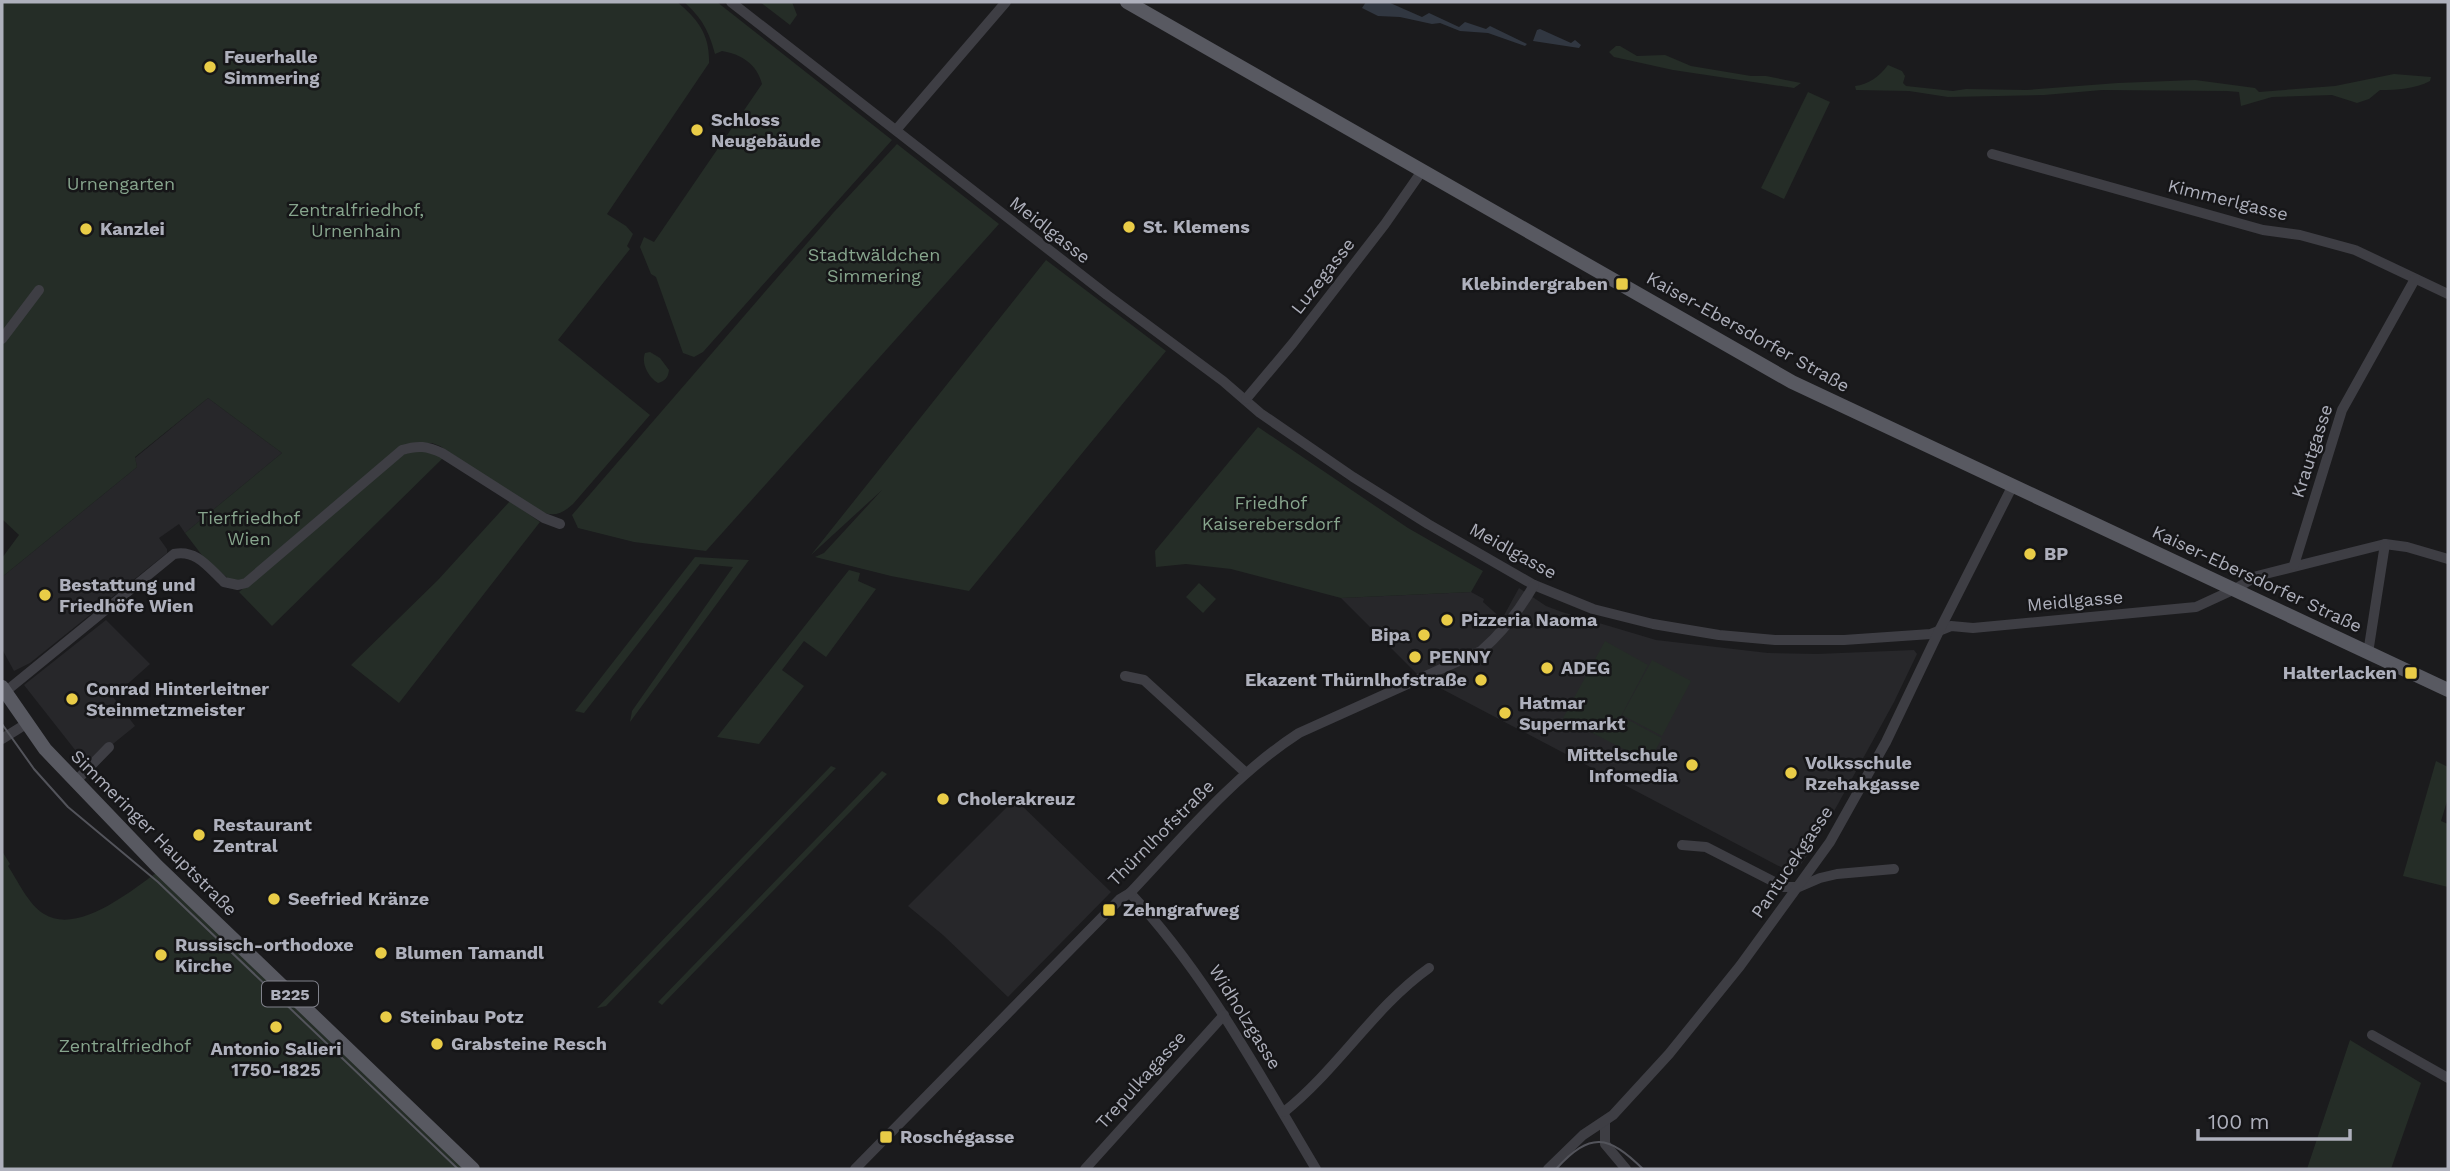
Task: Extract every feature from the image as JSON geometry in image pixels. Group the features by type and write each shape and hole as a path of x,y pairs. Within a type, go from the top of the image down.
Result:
{"main road":[{"name":"Kaiser-Ebersdorfer Straße","path":"1127,2 1792,382 2448,690"},
{"name":"Simmeringer Hauptstraße","path":"3,690 26,724 75,782 157,866 473,1169"}],"street":[{"name":"Meidlgasse","path":"731,2 1107,295 1246,399 1260,413 1353,477 1428,524 1534,585 1593,609 1653,624 1719,635 1775,640 1843,640 1931,634 1940,629 2196,607 2257,576 2385,544"},
{"path":"895,130 1006,2"},
{"name":"Kimmerlgasse","path":"1993,155 2263,230 2300,235 2355,250 2448,295"},
{"name":"Luzegasse","path":"1246,399 1385,224 1422,171"},
{"name":"Krautgasse","path":"2294,565 2342,410 2415,279"},
{"path":"2,339 39,290"},
{"path":"3,690 174,554 193,554 224,582 238,585 246,583 402,450 415,446 428,446 442,453 544,518 560,524"},
{"name":"Pantucekgasse","path":"1548,1169 1583,1135 1605,1121 1644,1083 1686,1034 1800,887 1856,799 2012,486"},
{"path":"2368,653 2385,544 2407,547 2448,559"},
{"name":"Thürnlhofstraße","path":"862,1167 1120,899 1130,893 1246,773 1299,733 1481,650 1509,624 1534,585"},
{"path":"1125,676 1143,680 1246,773"},
{"path":"2,739 26,724"},
{"path":"75,782 109,747"},
{"path":"1682,845 1706,847 1784,887 1800,887 1837,874 1894,869"},
{"name":"Widholzgasse","path":"1130,893 1193,968 1284,1112 1316,1169"},
{"path":"1284,1112 1307,1094 1407,983 1429,968"},
{"name":"Trepulkagasse","path":"1085,1169 1224,1015"},
{"path":"2372,1035 2448,1078"},
{"path":"1605,1121 1605,1144 1626,1169"}],"shaded area":[{"path":"1366,2 1388,2 1422,17 1429,13 1459,27 1465,22 1486,29 1490,26 1527,44 1525,46 1488,33 1460,31 1440,23 1378,16 1362,8"},
{"path":"1540,29 1571,43 1575,40 1581,45 1579,48 1533,41"},
{"path":"208,398 282,453 185,533 179,524 159,538 167,553 30,663 14,671 2,649 2,577 137,467 135,458"},
{"path":"1519,588 1546,606 1656,640 1768,653 1914,650 1917,654 1838,804 1794,874 1421,678 1341,598 1471,592 1484,599 1483,602 1502,619"},
{"path":"106,620 150,664 113,697 135,726 87,765 24,685"},
{"path":"1015,799 1111,892 1008,997 943,935 908,906"}],"green space":[{"name":"Zentralfriedhof, Urnenhain","path":"2,2 677,2 701,28 707,44 709,63 607,214 633,234 627,246 630,249 558,340 650,415 573,504 556,514 536,510 440,446 432,443 412,443 246,580 230,580 204,558 185,533 282,453 208,398 135,457 137,467 2,577 2,558 19,535 2,519"},
{"path":"684,2 717,2 892,140 703,352 694,357 683,353 656,277 651,274 640,247 644,237 654,242 762,84 756,71 742,57 722,51 715,54 704,25"},
{"path":"760,2 792,2 797,15 790,25"},
{"path":"1616,46 1637,56 1665,55 1691,66 1801,83 1794,88 1673,70 1614,57 1609,52"},
{"path":"1888,65 1902,71 1905,76 1903,83 1906,86 1953,91 2027,90 2195,80 2255,88 2259,92 2335,86 2394,74 2431,77 2430,81 2424,84 2380,90 2369,99 2357,103 2332,95 2272,97 2241,106 2239,92 2227,91 2102,90 2044,95 1948,97 1909,91 1856,90 1855,86 1873,79"},
{"path":"1808,92 1830,102 1784,199 1761,188"},
{"name":"Stadtwäldchen Simmering","path":"897,144 999,224 706,551 634,542 578,528 572,515 834,212"},
{"path":"1046,260 1166,351 969,591 891,576 815,557 824,553 882,490 811,555"},
{"path":"650,352 660,358 669,370 666,379 658,383 646,370 644,357 645,353"},
{"name":"Friedhof Kaiserebersdorf","path":"1258,427 1408,528 1483,571 1471,592 1341,598 1231,569 1186,564 1156,567 1155,551"},
{"path":"408,450 429,450 444,457 272,626 239,592"},
{"path":"510,501 540,522 399,703 351,665 438,580"},
{"path":"695,557 749,560 630,722 632,711 733,567 700,564 584,713 575,711"},
{"path":"849,570 860,573 858,581 876,589 826,657 804,641 782,670 804,686 759,744 717,737"},
{"path":"1199,583 1216,599 1203,613 1186,597"},
{"path":"1605,641 1648,665 1621,716 1662,738 1649,762 1563,718"},
{"path":"1652,660 1691,681 1662,736 1622,715"},
{"path":"2436,761 2448,767 2448,798 2441,821 2448,824 2448,887 2403,876"},
{"path":"831,766 836,768 606,1006 597,1008"},
{"path":"882,771 887,774 662,1005 658,1002"},
{"name":"Zentralfriedhof","path":"2,851 10,864 8,866 33,904 44,914 57,919 72,919 103,909 156,873 465,1169 2,1169"},
{"path":"2350,1040 2421,1083 2391,1169 2307,1169"}],"tram line":[{"path":"2,724 34,769 68,807 158,882 458,1169"},
{"path":"1556,1169 1579,1148 1600,1142 1620,1149 1643,1169"}],"place":[{"name":"Feuerhalle Simmering","path":"210,67"},
{"name":"Schloss Neugebäude","path":"697,130"},
{"name":"St. Klemens","path":"1129,227"},
{"name":"Kanzlei","path":"86,229"},
{"name":"Klebindergraben","path":"1622,284"},
{"name":"BP","path":"2030,554"},
{"name":"Bestattung und Friedhöfe Wien","path":"45,595"},
{"name":"Pizzeria Naoma","path":"1447,620"},
{"name":"Bipa","path":"1424,635"},
{"name":"PENNY","path":"1415,657"},
{"name":"ADEG","path":"1547,668"},
{"name":"Halterlacken","path":"2411,673"},
{"name":"Ekazent Thürnlhofstraße","path":"1481,680"},
{"name":"Conrad Hinterleitner Steinmetzmeister","path":"72,699"},
{"name":"Hatmar Supermarkt","path":"1505,713"},
{"name":"Mittelschule Infomedia","path":"1692,765"},
{"name":"Volksschule Rzehakgasse","path":"1791,773"},
{"name":"Cholerakreuz","path":"943,799"},
{"name":"Restaurant Zentral","path":"199,835"},
{"name":"Seefried Kränze","path":"274,899"},
{"name":"Zehngrafweg","path":"1109,910"},
{"name":"Blumen Tamandl","path":"381,953"},
{"name":"Russisch-orthodoxe Kirche","path":"161,955"},
{"name":"Steinbau Potz","path":"386,1017"},
{"name":"Antonio Salieri 1750-1825","path":"276,1027"},
{"name":"Grabsteine Resch","path":"437,1044"},
{"name":"Roschégasse","path":"886,1137"}],"park label":[{"name":"Urnengarten","path":"121,184"},
{"name":"Tierfriedhof Wien","path":"249,528"}]}
